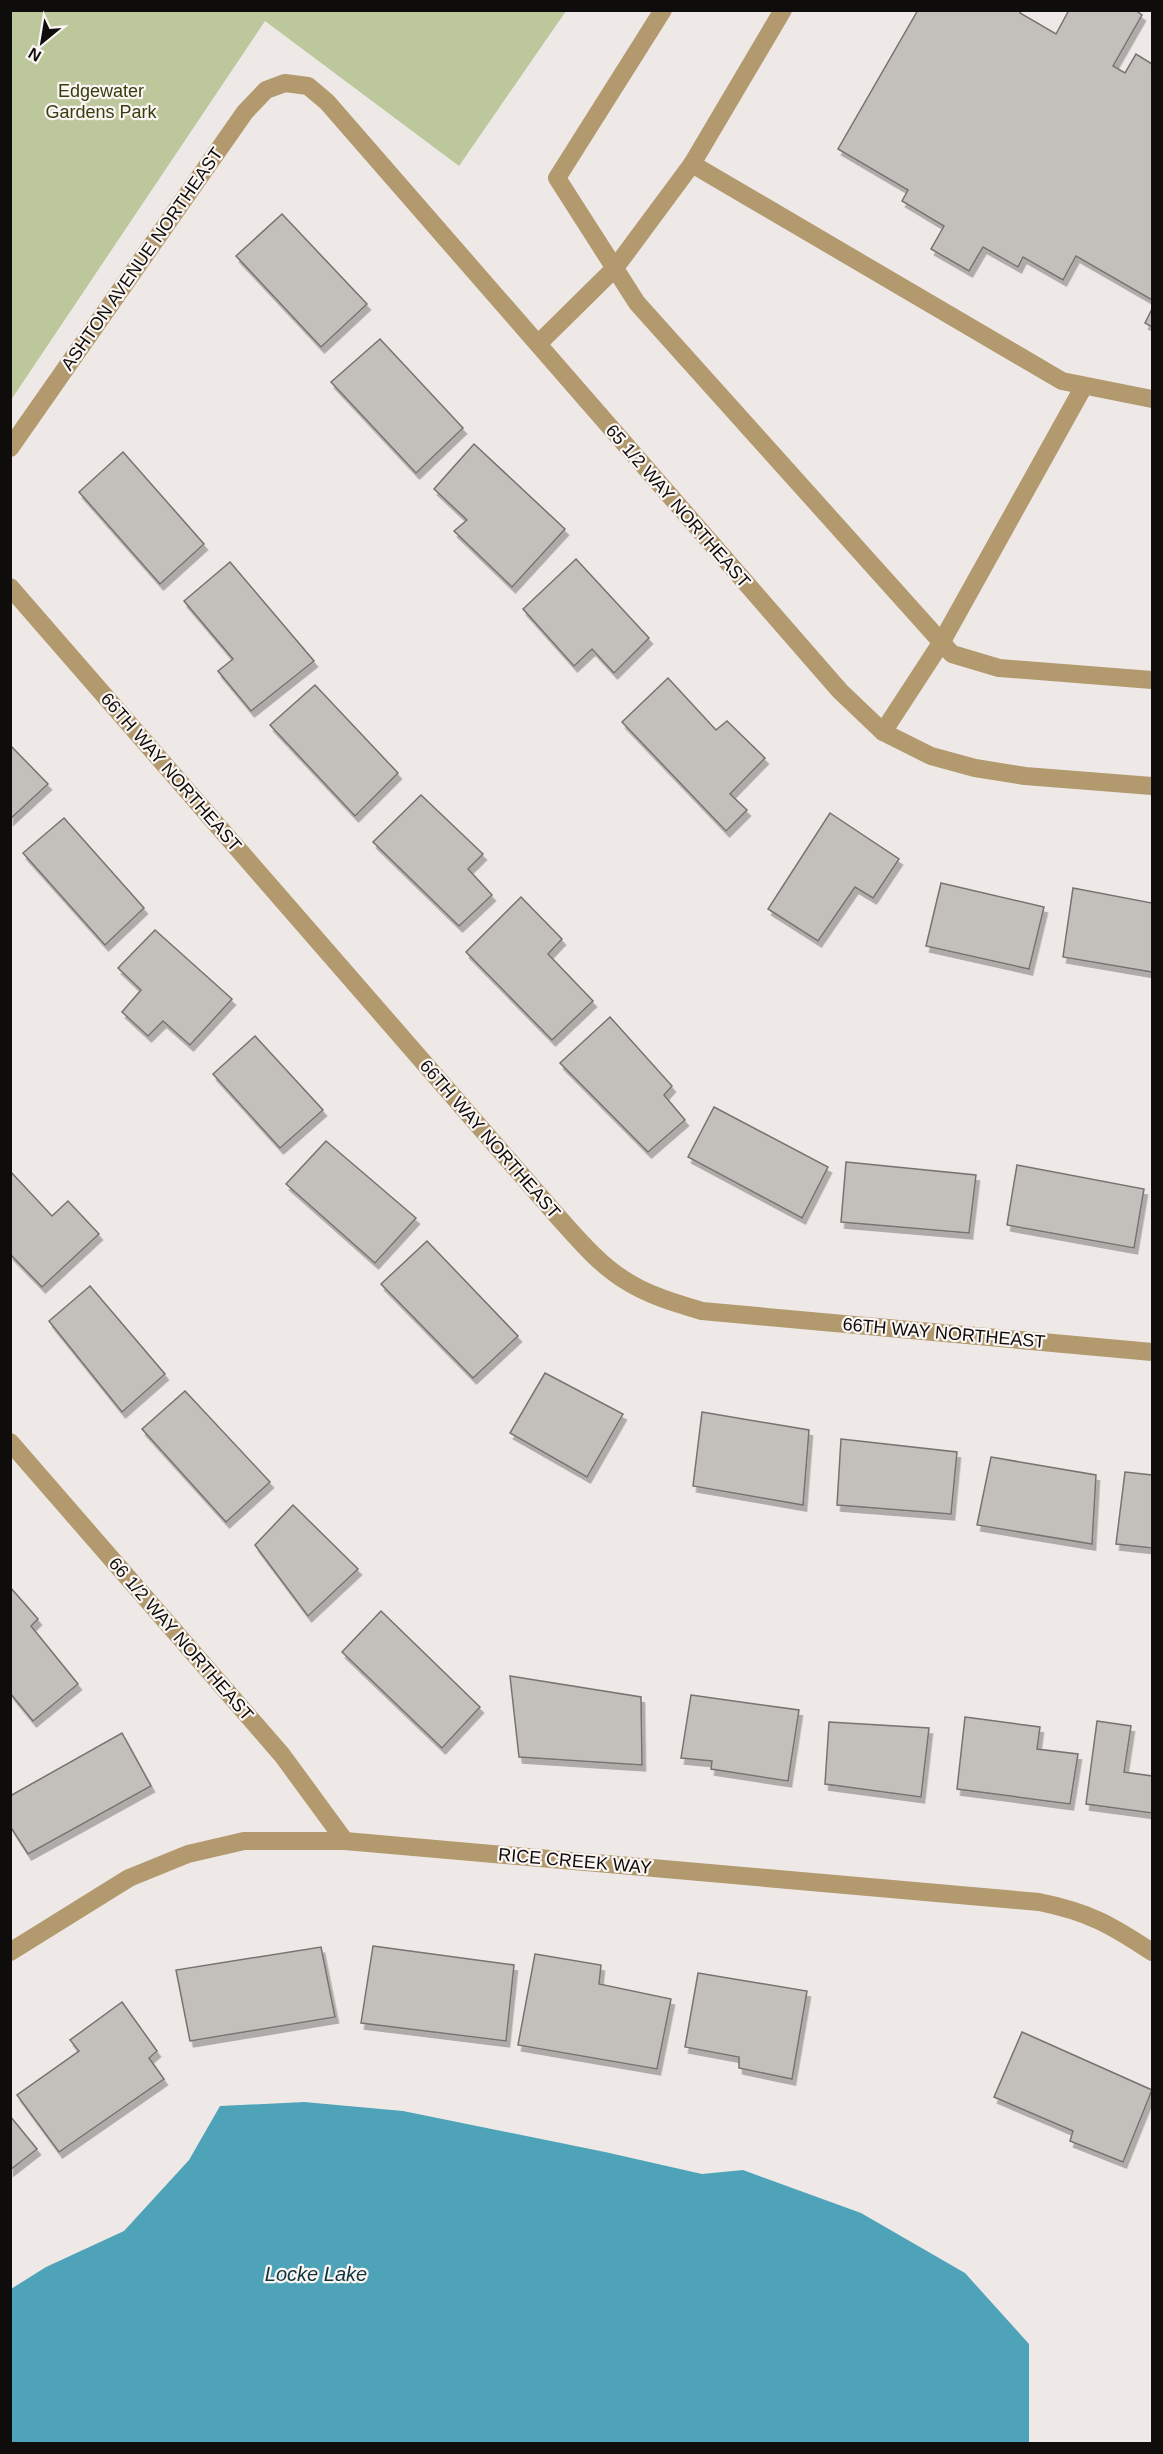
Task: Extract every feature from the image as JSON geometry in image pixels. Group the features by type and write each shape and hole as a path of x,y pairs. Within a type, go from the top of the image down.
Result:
{"street":[{"path":"663,10 557,178 637,303 952,654 999,668 1152,680"},
{"path":"538,344 615,268 692,164 783,10"},
{"name":"65 1/2 WAY NORTHEAST","path":"285,83 308,86 327,102 840,691 883,732 931,756 975,768 1025,776 1152,786"},
{"name":"ASHTON AVENUE NORTHEAST","path":"10,448 245,112 266,90 285,83"},
{"path":"692,164 1062,381 1152,399"},
{"path":"883,732 942,644 1084,386"},
{"name":"66TH WAY NORTHEAST","path":"10,587 559,1218 588,1249 623,1279 663,1299 702,1311 1152,1352"},
{"name":"66 1/2 WAY NORTHEAST","path":"10,1442 282,1755 345,1841"},
{"name":"RICE CREEK WAY","path":"10,1952 129,1878 188,1854 244,1841 345,1841 1039,1902 1072,1908 1106,1922 1152,1952"}],"green space":[{"name":"Edgewater Gardens Park","path":"11,10 566,11 459,166 265,21 11,400"}],"water":[{"name":"Locke Lake","path":"304,2102 403,2111 702,2174 743,2170 861,2213 965,2273 1029,2344 1029,2443 11,2443 11,2289 46,2267 124,2231 189,2160 220,2106"}],"building":[{"path":"918,10 1021,10 1020,13 1056,34 1069,10 1135,10 1142,15 1113,66 1125,73 1136,54 1152,64 1152,300 1076,256 1063,280 1023,257 1018,267 983,247 969,271 931,249 944,226 902,201 908,190 838,149"},
{"path":"282,214 367,304 321,347 236,256"},
{"path":"1152,309 1152,327 1145,323"},
{"path":"380,339 463,428 416,473 331,382"},
{"path":"474,444 565,529 512,587 454,531 467,520 434,489"},
{"path":"123,452 204,544 160,584 79,492"},
{"path":"576,559 649,638 614,673 592,649 574,666 523,609"},
{"path":"230,562 314,661 251,711 218,671 233,659 184,601"},
{"path":"668,678 716,730 727,721 765,758 730,794 747,810 726,831 622,722"},
{"path":"315,685 398,773 355,816 270,725"},
{"path":"10,745 48,784 10,819"},
{"path":"421,795 483,854 468,869 492,895 459,926 373,842"},
{"path":"830,813 899,859 873,898 855,887 818,941 768,909"},
{"path":"64,818 144,908 105,945 23,853"},
{"path":"941,883 1044,907 1029,969 926,946"},
{"path":"1073,888 1152,903 1152,972 1063,957"},
{"path":"521,897 562,939 548,954 593,1001 552,1040 466,952"},
{"path":"155,930 232,999 190,1045 163,1021 148,1036 122,1012 141,990 118,968"},
{"path":"610,1017 672,1086 664,1095 685,1120 648,1152 560,1063"},
{"path":"255,1036 323,1110 280,1148 213,1074"},
{"path":"714,1107 828,1167 802,1218 688,1157"},
{"path":"326,1141 416,1218 375,1263 286,1184"},
{"path":"846,1162 976,1175 969,1233 841,1222"},
{"path":"1017,1165 1144,1189 1134,1248 1007,1225"},
{"path":"10,1171 52,1216 68,1201 99,1234 42,1287 10,1254"},
{"path":"427,1241 518,1336 473,1378 381,1284"},
{"path":"90,1286 165,1374 122,1412 49,1321"},
{"path":"545,1373 623,1414 587,1477 510,1433"},
{"path":"185,1391 270,1482 226,1522 142,1429"},
{"path":"702,1412 809,1430 803,1505 693,1486"},
{"path":"841,1439 957,1452 951,1514 837,1505"},
{"path":"991,1457 1096,1475 1092,1544 977,1525"},
{"path":"1125,1472 1152,1475 1152,1548 1116,1544"},
{"path":"293,1505 358,1569 308,1616 255,1545"},
{"path":"10,1587 38,1619 31,1626 78,1684 33,1721 10,1693"},
{"path":"381,1611 480,1707 442,1748 342,1652"},
{"path":"510,1676 641,1697 642,1765 519,1757"},
{"path":"691,1695 799,1710 788,1781 711,1769 712,1761 681,1758"},
{"path":"965,1717 1040,1727 1037,1749 1078,1754 1070,1804 957,1789"},
{"path":"1097,1721 1131,1726 1124,1772 1152,1776 1152,1813 1086,1804"},
{"path":"829,1722 929,1728 921,1797 825,1784"},
{"path":"122,1733 151,1786 28,1854 10,1826 10,1796"},
{"path":"373,1946 514,1965 506,2041 361,2023"},
{"path":"321,1947 335,2017 190,2041 176,1970"},
{"path":"535,1954 601,1965 599,1984 671,1999 657,2069 518,2045"},
{"path":"698,1973 807,1991 792,2079 739,2068 739,2057 685,2047"},
{"path":"122,2002 157,2051 149,2058 164,2079 59,2152 17,2095 79,2051 70,2040"},
{"path":"1022,2032 1152,2090 1123,2162 1070,2141 1073,2131 994,2097"},
{"path":"10,2116 37,2149 10,2170"}]}
